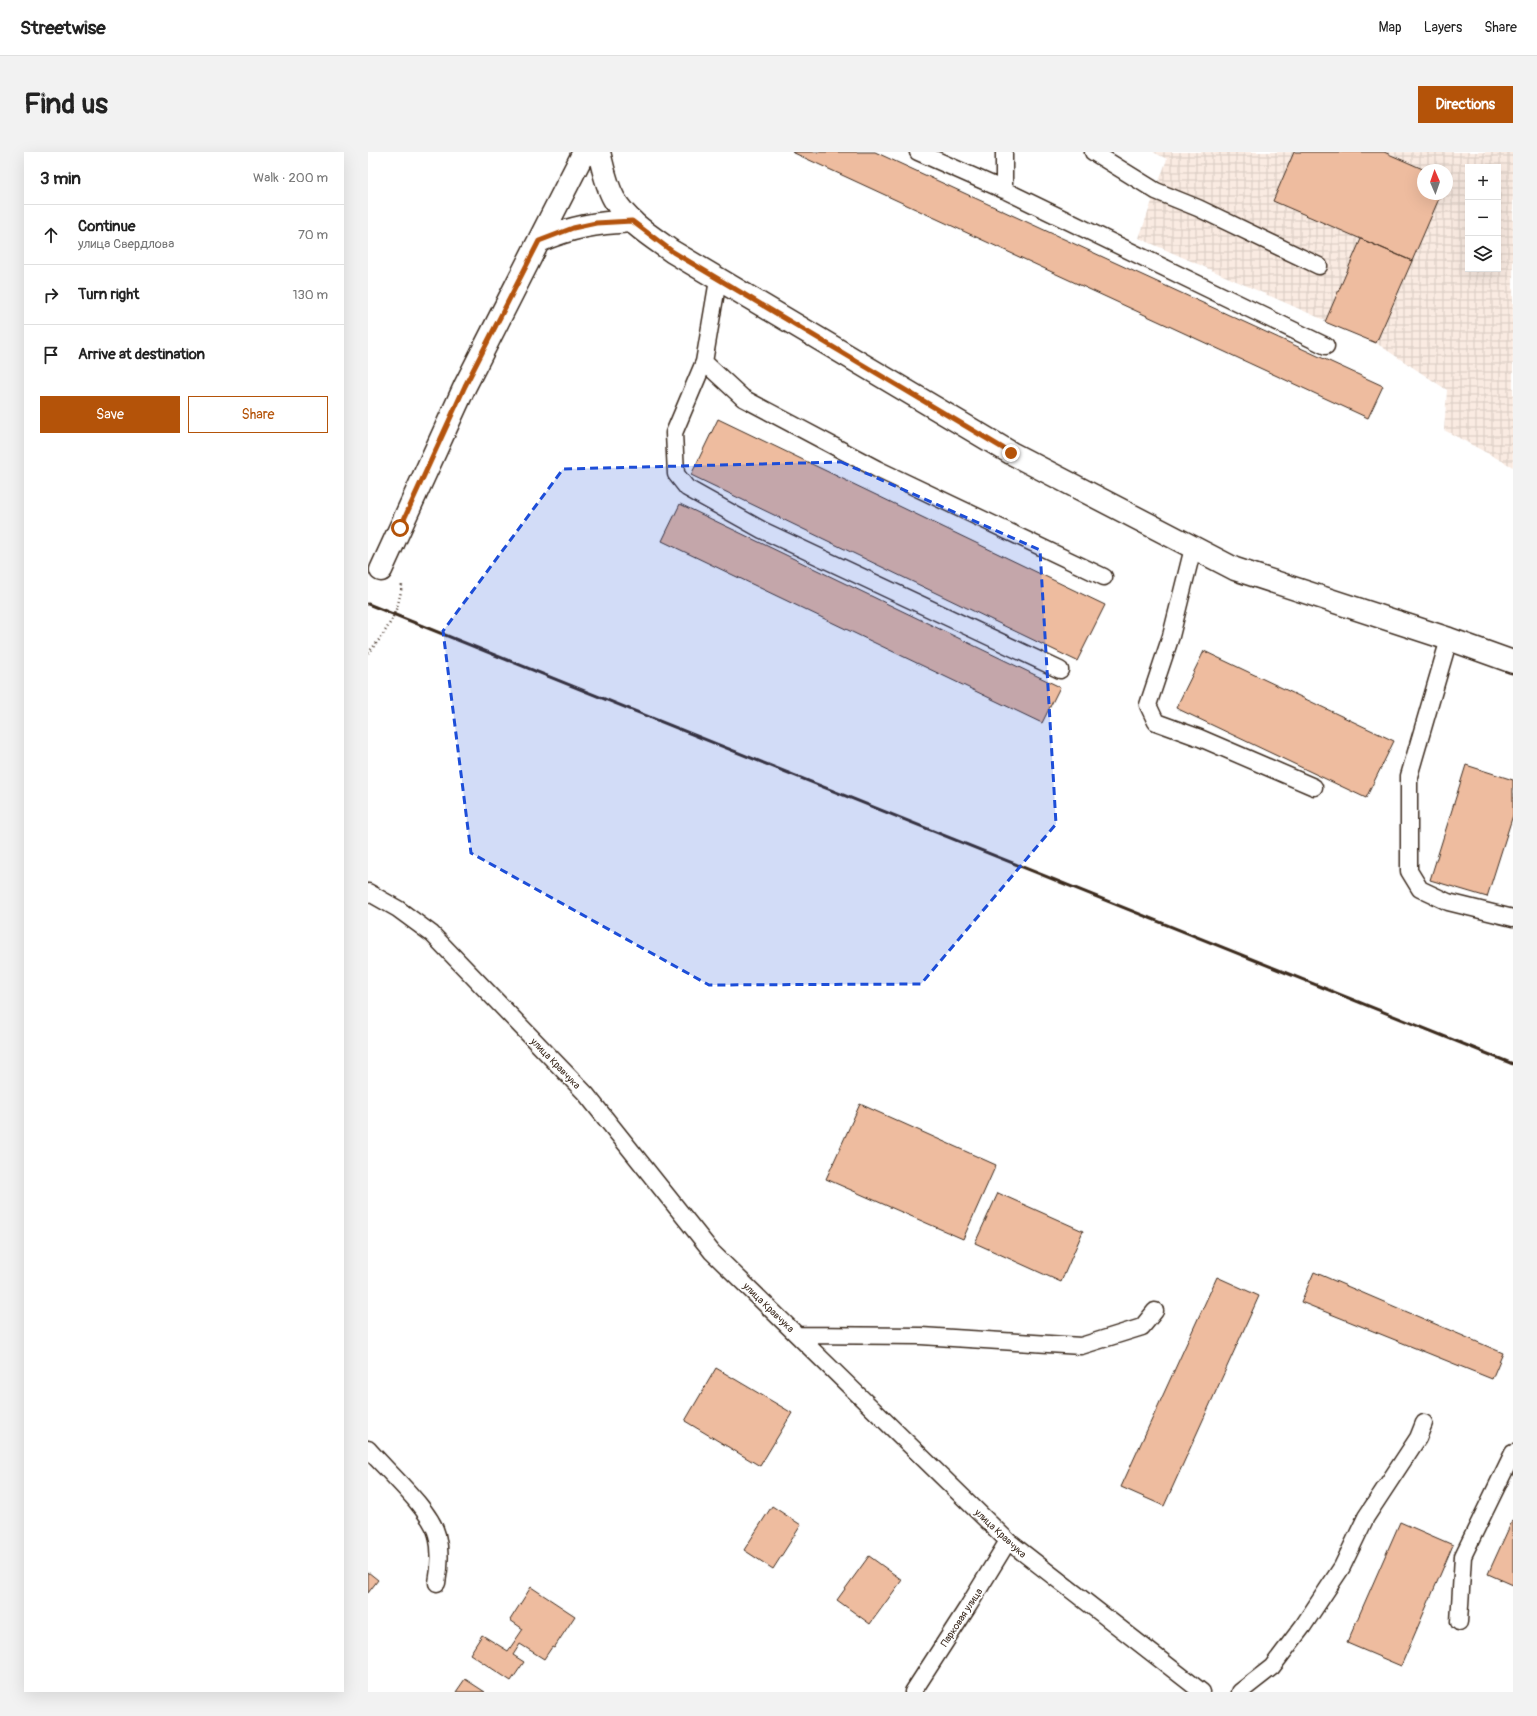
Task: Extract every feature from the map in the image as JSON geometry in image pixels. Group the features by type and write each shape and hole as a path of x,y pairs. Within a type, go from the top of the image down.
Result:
{"main road":[{"path":"381,570 465,386 584,152"},
{"path":"599,152 604,173 614,199 632,221 673,252 1011,453 1234,569 1449,639 1513,662"},
{"path":"539,241 573,228 596,223 632,221"}],"lane":[{"path":"918,152 1004,190 1326,346"},
{"path":"1004,152 1004,190"},
{"path":"1093,152 1156,191 1198,208 1319,266"},
{"path":"718,280 704,362 674,433 676,474 687,488 762,530 1060,670"},
{"path":"704,362 743,398 877,468 1104,577"},
{"path":"1193,548 1171,636 1148,704 1156,722 1200,738 1314,787"},
{"path":"1449,639 1409,776 1409,871 1420,889 1448,902 1513,918"},
{"name":"улица Кравчука","path":"368,892 398,909 432,934 586,1094 712,1252 1008,1541 1202,1692"},
{"path":"798,1335 921,1336 1081,1346 1142,1327 1155,1311"},
{"path":"1240,1692 1272,1667 1303,1626 1342,1566 1366,1517 1418,1438 1424,1423"},
{"path":"368,1449 423,1509 437,1533 440,1563 437,1583"},
{"path":"1459,1622 1463,1556 1513,1453"},
{"name":"Парковая улица","path":"912,1692 969,1605 1008,1541"}],"highlighted area":[{"path":"841,462 1040,550 1056,824 921,984 709,985 471,853 443,631 563,469"}],"shaded area":[{"path":"1153,152 1513,152 1513,467 1444,430 1447,390 1376,343 1139,238 1167,159"}],"building":[{"path":"792,152 875,152 1383,386 1368,418"},
{"path":"1294,152 1384,152 1417,166 1417,200 1438,200 1412,261 1273,201"},
{"path":"1361,239 1412,261 1376,343 1325,322"},
{"path":"718,419 1105,605 1077,661 691,475"},
{"path":"680,504 1060,687 1042,723 662,541"},
{"path":"1204,651 1394,741 1366,798 1176,708"},
{"path":"1466,765 1513,780 1513,815 1487,897 1430,880"},
{"path":"860,1104 996,1165 963,1239 826,1179"},
{"path":"998,1193 1083,1231 1061,1282 975,1243"},
{"path":"1314,1272 1503,1353 1492,1379 1301,1302"},
{"path":"1217,1277 1259,1296 1164,1506 1121,1487"},
{"path":"716,1368 792,1413 760,1466 685,1421"},
{"path":"772,1506 801,1525 773,1569 744,1550"},
{"path":"1513,1519 1513,1585 1488,1574"},
{"path":"1400,1522 1453,1545 1401,1666 1347,1643"},
{"path":"869,1556 902,1580 870,1624 837,1600"},
{"path":"368,1572 378,1580 368,1593"},
{"path":"531,1587 575,1616 554,1648 552,1647 544,1659 520,1644 513,1655 524,1662 511,1681 470,1654 482,1635 508,1651 523,1629 510,1620"},
{"path":"465,1679 485,1692 456,1692"}],"railway":[{"path":"368,604 1513,1064"}],"route":[{"path":"400,528 465,386 539,241 573,228 596,223 632,221 673,252 718,280 1011,453"}]}
